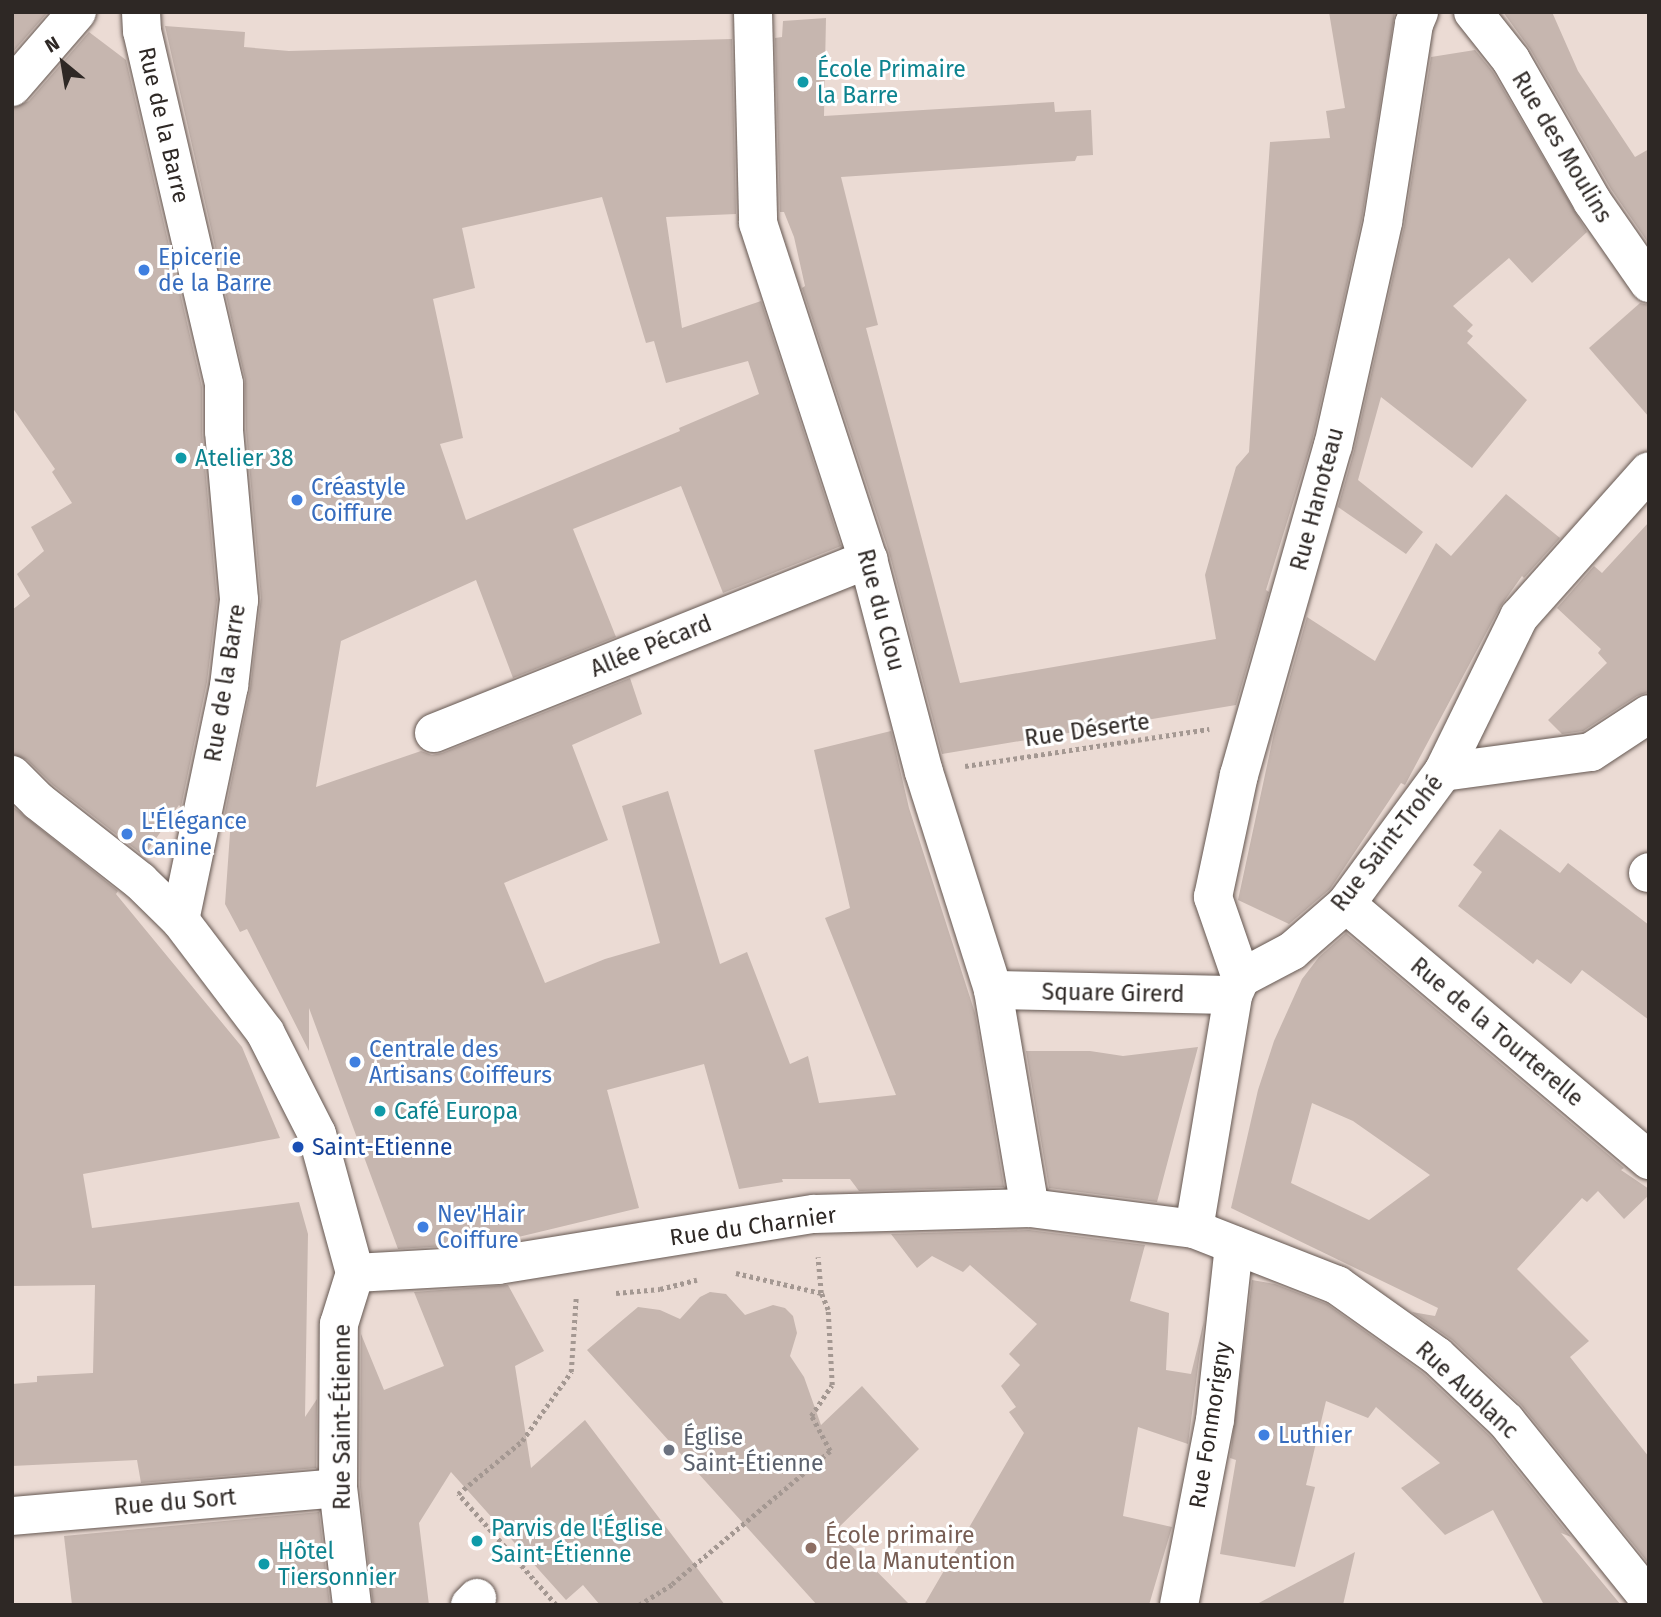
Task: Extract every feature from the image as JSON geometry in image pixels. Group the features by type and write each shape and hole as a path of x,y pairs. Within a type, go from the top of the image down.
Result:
{"street":[{"path":"12,87 77,12"},
{"name":"Rue de la Barre","path":"141,12 142,31 224,384 223,431 239,600 229,686 180,920"},
{"name":"Rue du Clou","path":"753,12 758,223 868,559 924,772 993,990 1030,1208"},
{"name":"Rue Hanoteau","path":"1237,986 1213,897 1255,723 1333,446 1383,222 1414,24 1419,12"},
{"name":"Rue des Moulins","path":"1473,12 1511,60 1592,201 1649,283"},
{"name":"Rue Saint-Trohé","path":"1237,986 1292,951 1346,904 1443,772 1519,618 1649,471"},
{"name":"Allée Pécard","path":"434,733 868,559"},
{"path":"1443,772 1591,752 1644,725"},
{"path":"12,775 38,800 140,881 180,920 265,1031 317,1134 355,1273"},
{"name":"Rue de la Tourterelle","path":"1346,904 1649,1160"},
{"path":"1194,1229 1237,986"},
{"name":"Square Girerd","path":"993,990 1237,986"},
{"name":"Rue du Charnier","path":"355,1273 498,1265 814,1214 1030,1208 1194,1229 1234,1245"},
{"name":"Rue Aublanc","path":"1234,1245 1337,1285 1437,1356 1506,1421 1649,1599"},
{"name":"Rue Fonmorigny","path":"1179,1605 1215,1420 1234,1245"},
{"name":"Rue Saint-Étienne","path":"352,1605 338,1488 339,1324 355,1273"},
{"name":"Rue du Sort","path":"12,1516 338,1488"}],"path":[{"name":"Rue Déserte","path":"924,772 1255,723"},
{"path":"639,1605 672,1584 830,1451 811,1416 832,1385 828,1310 821,1293 814,1214"},
{"path":"730,1271 821,1293"},
{"path":"611,1293 660,1289 706,1277"},
{"path":"556,1605 458,1494 522,1441 571,1372 574,1296 586,1295"}],"building":[{"path":"12,12 48,12 12,53"},
{"path":"1329,12 1395,12 1362,218 1312,441 1266,590 1269,592 1236,705 942,754 889,552 802,288 805,286 794,237 784,212 780,212 775,38 782,37 783,21 826,18 824,116 1054,102 1055,112 1091,110 1093,155 1077,156 1075,161 841,177 878,325 866,328 960,683 1216,639 1205,575 1236,467 1249,452 1270,142 1330,138 1326,111 1345,108"},
{"path":"1503,12 1552,12 1578,71 1635,157 1649,149 1649,244 1611,189 1530,49"},
{"path":"165,26 245,32 244,47 289,51 732,39 736,214 666,217 682,328 761,301 841,546 723,593 681,486 573,529 616,637 513,678 476,580 341,641 316,787 421,751 432,755 442,753 630,678 642,714 572,745 608,840 504,883 545,983 605,959 660,943 622,806 668,791 720,964 747,952 790,1064 808,1056 819,1103 896,1095 825,918 850,908 814,750 891,731 909,808 975,1013 1004,1187 859,1191 850,1179 782,1179 783,1182 739,1189 704,1064 607,1090 639,1208 493,1243 398,1249 309,1008 309,1051 247,929 240,932 225,904 231,819 223,822 250,690 261,598 246,430 245,379","holes":["602,197 646,343 654,341 666,383 748,361 759,394 679,428 680,431 466,520 440,444 463,438 433,299 475,288 462,228"]},
{"path":"89,32 126,60 202,387 202,433 217,600 207,682 181,807 179,805 144,856 53,785 27,760 12,754 12,610 30,596 17,574 44,551 31,527 72,503 52,472 55,469 12,407 12,108 29,101"},
{"path":"1475,50 1493,72 1587,232 1532,283 1509,258 1453,306 1473,325 1467,331 1473,336 1467,343 1527,400 1472,468 1381,397 1358,480 1423,532 1406,554 1338,507 1354,451 1404,227 1431,57"},
{"path":"1640,303 1649,305 1649,417 1589,348"},
{"path":"1506,494 1560,538 1524,578 1522,576 1500,607 1405,785 1401,783 1330,889 1289,924 1238,900 1274,733 1307,617 1375,661 1436,543 1451,556"},
{"path":"1649,522 1649,692 1637,696 1583,731 1562,734 1548,720 1607,663 1598,653 1601,649 1557,608 1594,566 1602,573"},
{"path":"12,806 118,891 116,894 242,1047 280,1138 83,1174 92,1228 299,1202 308,1234 305,1417 317,1399 316,1468 141,1483 137,1460 12,1466 12,1384 37,1382 37,1376 93,1373 95,1285 12,1286"},
{"path":"1500,829 1560,873 1568,863 1649,925 1649,1020 1582,970 1571,984 1537,959 1533,964 1458,906 1482,872 1473,865"},
{"path":"1346,933 1624,1168 1621,1170 1649,1189 1649,1195 1624,1219 1598,1191 1587,1202 1582,1198 1517,1269 1589,1341 1570,1357 1649,1457 1649,1564 1521,1405 1452,1340 1412,1312 1435,1316 1438,1308 1231,1208 1258,1090 1274,1041 1302,979 1319,957","holes":["1312,1103 1353,1121 1430,1175 1369,1220 1291,1183"]},
{"path":"1198,1047 1157,1202 1049,1188 1026,1051 1090,1051 1123,1056"},
{"path":"1029,1230 1145,1245 1130,1301 1169,1313 1166,1370 1191,1374 1204,1321 1188,1444 1138,1427 1123,1516 1172,1527 1149,1605 924,1605 1024,1433 1009,1412 1016,1407 1001,1386 1020,1365 1009,1354 1037,1324 970,1265 963,1272 932,1256 917,1268 891,1234"},
{"path":"1252,1280 1275,1284 1327,1304 1423,1373 1490,1436 1571,1537 1561,1533 1621,1605 1544,1605 1493,1510 1445,1535 1401,1488 1440,1463 1376,1407 1368,1418 1326,1401 1306,1485 1315,1487 1295,1567 1220,1554 1236,1460 1230,1458"},
{"path":"508,1285 544,1351 515,1366 531,1468 585,1420 725,1605 600,1605 583,1585 566,1600 451,1472 419,1523 429,1605 373,1605 360,1487 361,1334 384,1390 444,1366 414,1292"},
{"path":"710,1292 726,1294 745,1315 773,1305 785,1308 793,1316 797,1333 790,1356 804,1377 821,1425 862,1386 919,1449 836,1530 910,1605 817,1605 587,1350 638,1307 660,1310 680,1319 700,1297"},
{"path":"319,1512 330,1605 72,1605 64,1536"},
{"path":"1355,1552 1343,1605 1255,1605"}],"place":[{"name":"École Primaire la Barre","path":"803,82"},
{"name":"Epicerie de la Barre","path":"144,270"},
{"name":"Atelier 38","path":"181,458"},
{"name":"Créastyle Coiffure","path":"297,500"},
{"name":"L'Élégance Canine","path":"127,834"},
{"name":"Centrale des Artisans Coiffeurs","path":"355,1062"},
{"name":"Café Europa","path":"380,1111"},
{"name":"Saint-Etienne","path":"298,1147"},
{"name":"Nev'Hair Coiffure","path":"423,1227"},
{"name":"Luthier","path":"1264,1435"},
{"name":"Église Saint-Étienne","path":"669,1450"},
{"name":"Parvis de l'Église Saint-Étienne","path":"477,1541"},
{"name":"École primaire de la Manutention","path":"811,1548"},
{"name":"Hôtel Tiersonnier","path":"264,1564"}]}
